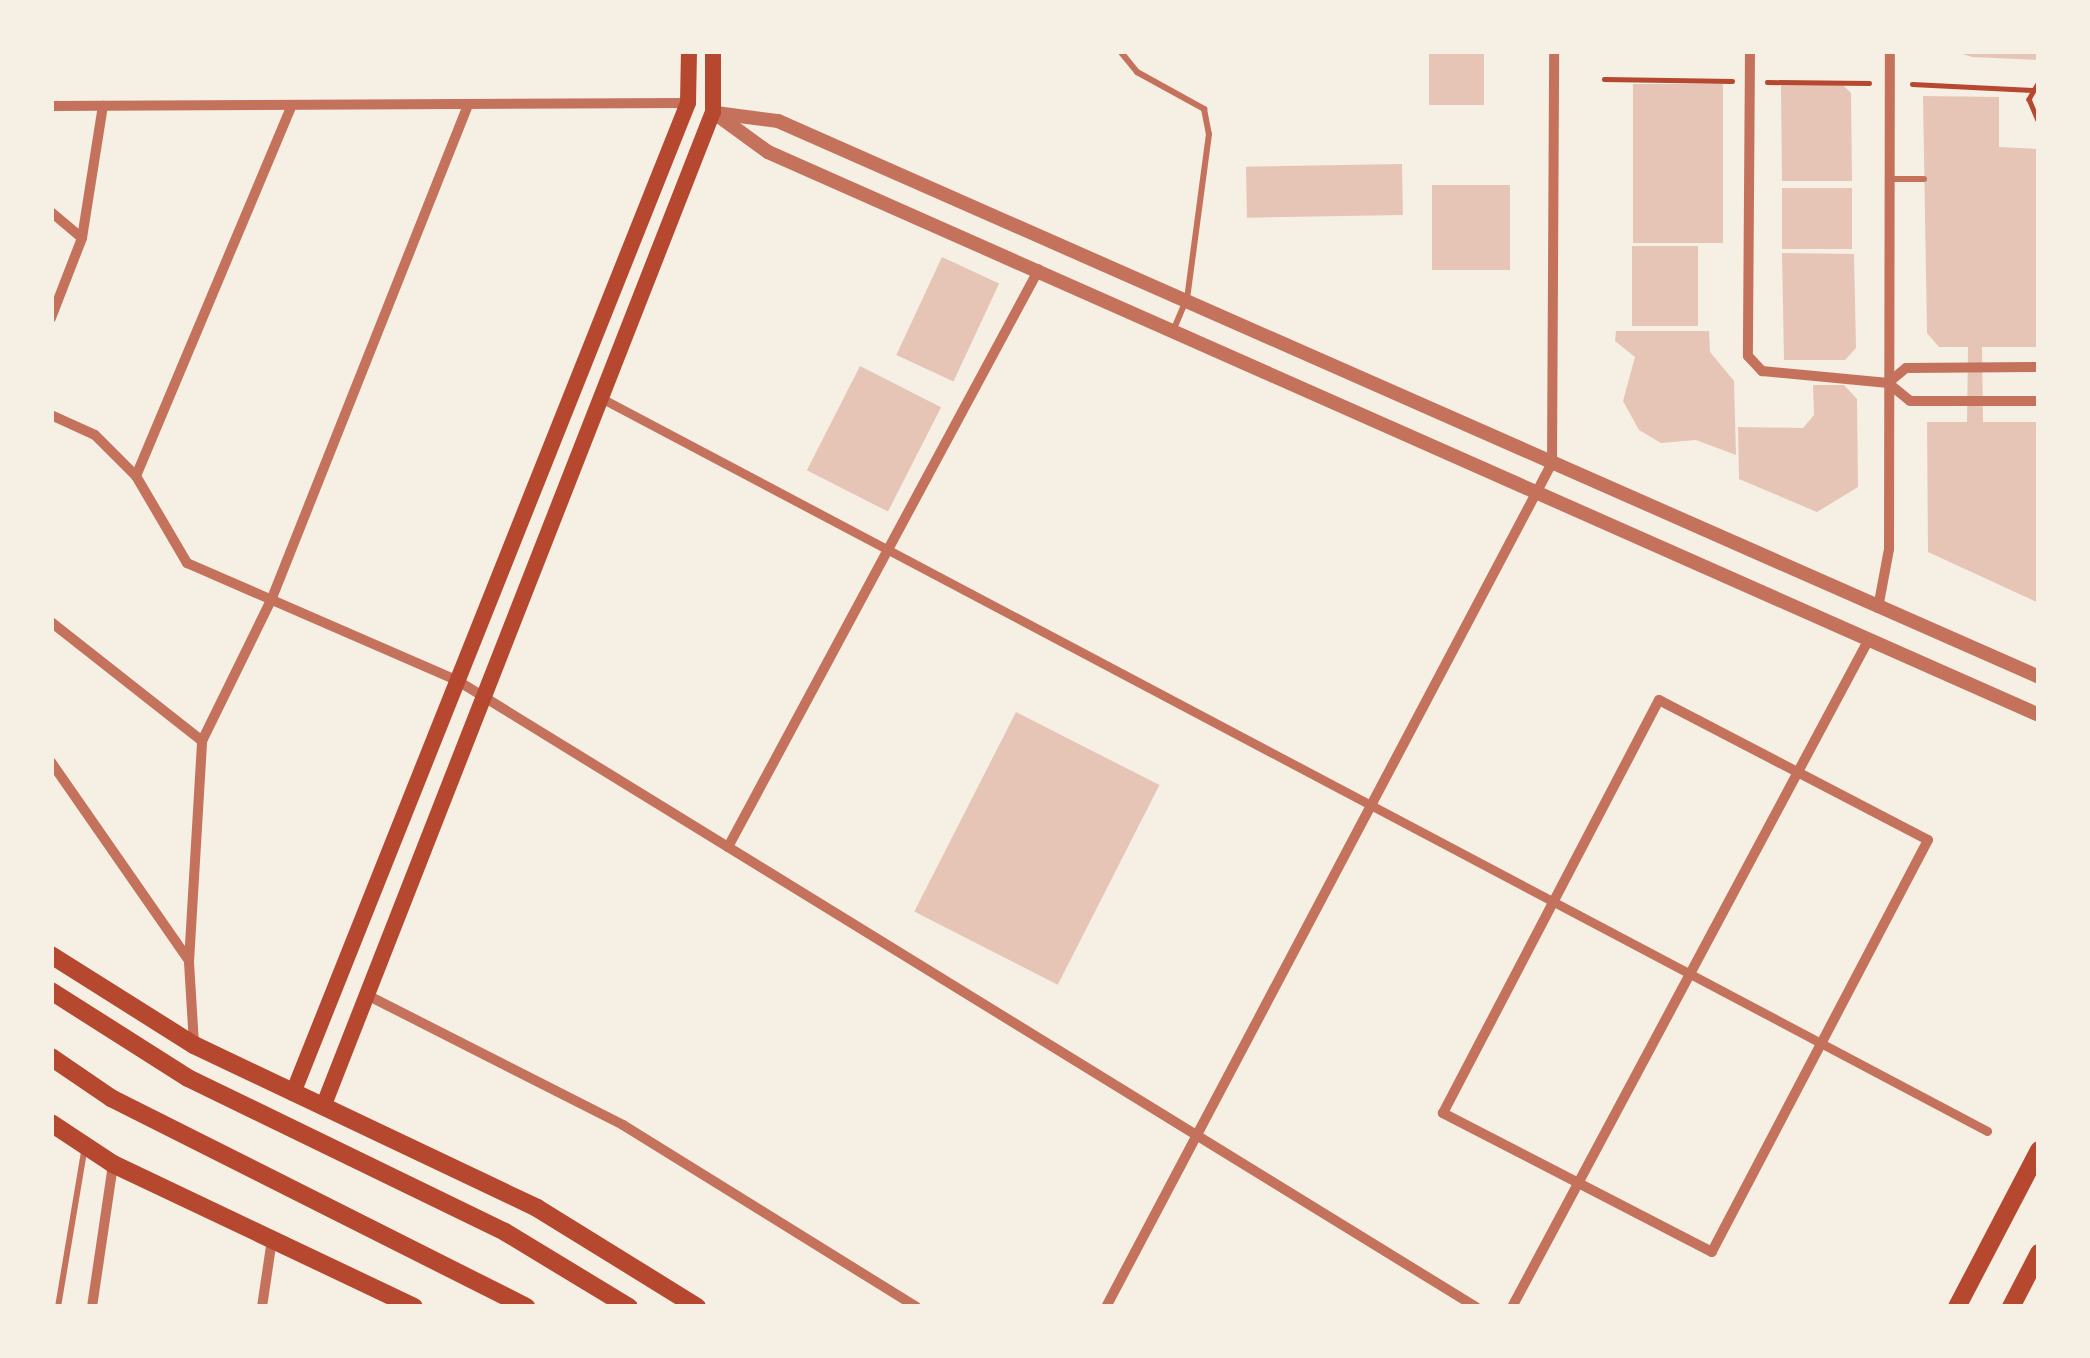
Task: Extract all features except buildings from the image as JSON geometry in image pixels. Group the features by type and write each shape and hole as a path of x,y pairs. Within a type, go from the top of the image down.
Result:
{"main road":[{"path":"293,1093 688,103 689,51"},
{"path":"323,1107 713,112 713,51"},
{"path":"688,103 713,112"},
{"path":"51,955 194,1045 537,1208 698,1307"},
{"path":"51,991 188,1078 505,1232 629,1307"},
{"path":"51,1057 111,1098 526,1307"},
{"path":"51,1123 113,1164 414,1307"},
{"path":"1957,1307 2039,1150"},
{"path":"2012,1307 2039,1253"}],"street":[{"path":"1106,1307 1372,806 1534,488 1552,463 1554,51"},
{"path":"1750,51 1748,356 1762,371 1888,383 1910,401 2039,400"},
{"path":"1879,608 1889,549 1890,51"},
{"path":"51,106 688,103"},
{"path":"136,476 292,105"},
{"path":"51,318 82,238 104,106"},
{"path":"194,1045 190,962 202,741 272,598 468,106"},
{"path":"713,112 768,152 2039,715"},
{"path":"713,112 778,122 1187,298 2039,677"},
{"path":"51,212 82,238"},
{"path":"728,847 1039,269"},
{"path":"1888,383 1906,368 2039,367"},
{"path":"601,398 1988,1131"},
{"path":"51,415 95,435 136,476 187,562 458,681 1476,1307"},
{"path":"51,622 202,741"},
{"path":"1512,1307 1869,639"},
{"path":"1659,700 1796,775 1928,840 1712,1252 1443,1113 1659,700"},
{"path":"51,762 190,962"},
{"path":"367,995 623,1125 916,1307"},
{"path":"92,1307 113,1164"},
{"path":"262,1307 272,1239"}],"lane":[{"path":"1120,51 1137,72 1204,109 1209,134 1187,298 1174,329"},
{"path":"1891,178 1924,178"},
{"path":"58,1307 85,1149"}],"path":[{"path":"2039,82 2032,90 2030,108 2039,122"},
{"path":"1912,84 2032,90"}]}
